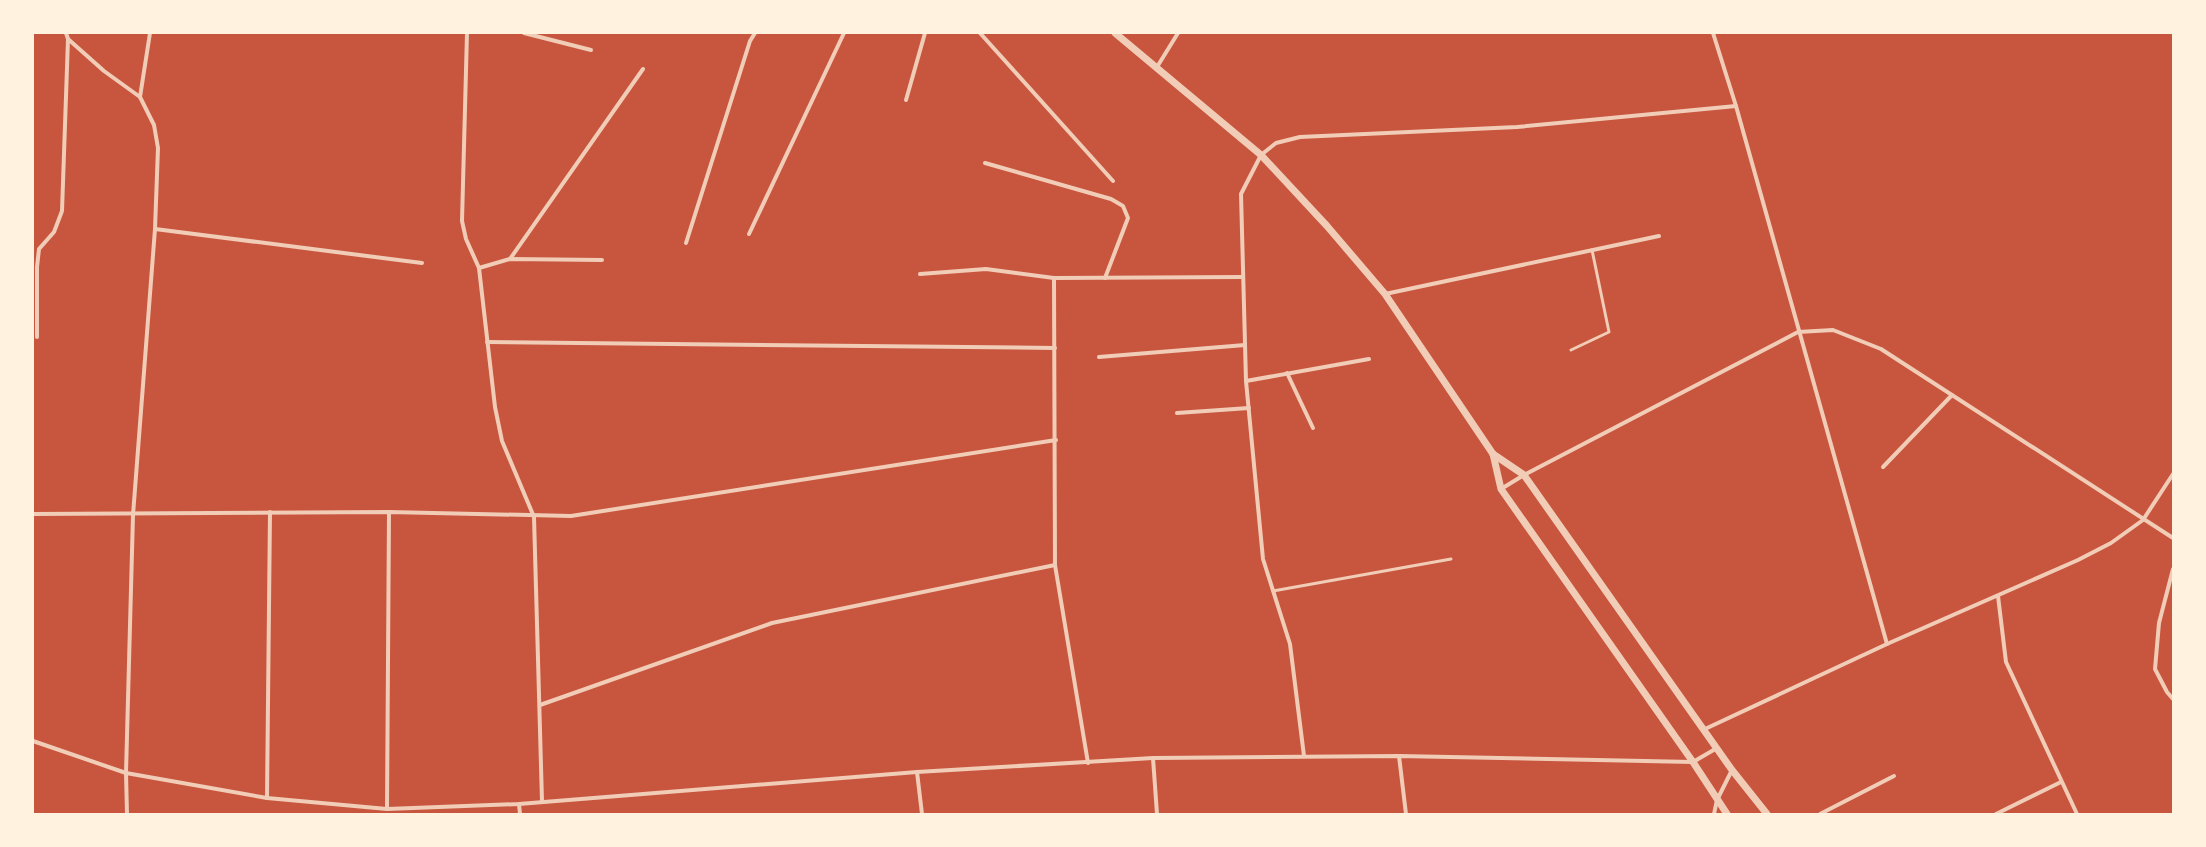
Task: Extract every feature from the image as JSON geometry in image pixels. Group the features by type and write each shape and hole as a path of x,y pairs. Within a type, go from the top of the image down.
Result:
{"street":[{"path":"37,337 37,267 39,249 54,232 62,211 68,39 66,33"},
{"path":"140,97 150,33"},
{"path":"467,33 462,221 466,239 479,268 494,407 502,441 534,516 542,801"},
{"path":"524,33 591,50"},
{"path":"686,243 750,41 755,33"},
{"path":"749,234 844,33"},
{"path":"906,100 924,33"},
{"path":"980,33 1113,181"},
{"path":"1115,33 1261,155 1326,226 1385,294 1493,454 1501,489 1693,762 1727,814"},
{"path":"1157,67 1178,33"},
{"path":"1713,33 1736,106 1798,332 1887,644"},
{"path":"68,39 104,71 140,97 154,125 158,148 155,229 133,515 126,773 127,814"},
{"path":"510,259 643,69"},
{"path":"1304,756 1290,644 1263,559 1246,381 1241,194 1261,155 1276,143 1300,137 1517,127 1736,106"},
{"path":"985,163 1111,199 1124,206 1128,218 1105,278"},
{"path":"155,229 422,263"},
{"path":"1385,294 1659,236"},
{"path":"479,268 510,259 602,260"},
{"path":"920,274 986,269 1054,278 1243,277"},
{"path":"1054,278 1056,440 1055,565 1088,763"},
{"path":"1501,489 1524,475 1798,332 1833,330 1881,349 2173,538"},
{"path":"487,342 1055,348"},
{"path":"1099,357 1245,345"},
{"path":"1246,381 1369,359"},
{"path":"1287,373 1313,428"},
{"path":"1883,467 1952,395"},
{"path":"1177,413 1248,408"},
{"path":"33,514 133,515 270,512 388,512 571,516 1056,440"},
{"path":"1493,454 1524,475 1705,729 1716,748 1767,814"},
{"path":"1705,729 1887,644 2085,557 2111,543 2143,520 2173,474"},
{"path":"267,798 270,512"},
{"path":"387,809 388,512"},
{"path":"540,705 772,623 1055,565"},
{"path":"2173,569 2159,623 2155,669 2167,692 2173,699"},
{"path":"1998,596 2006,662 2077,814"},
{"path":"33,741 126,773 267,798 387,809 519,804 917,772 1153,758 1399,756 1693,762 1716,748"},
{"path":"1399,756 1406,814"},
{"path":"1153,758 1157,814"},
{"path":"1714,814 1718,800 1732,770"},
{"path":"917,772 922,814"},
{"path":"1820,814 1894,776"},
{"path":"1996,814 2061,782"},
{"path":"519,804 520,814"}],"lane":[{"path":"1571,350 1609,332 1592,250"},
{"path":"1273,591 1451,559"}]}
